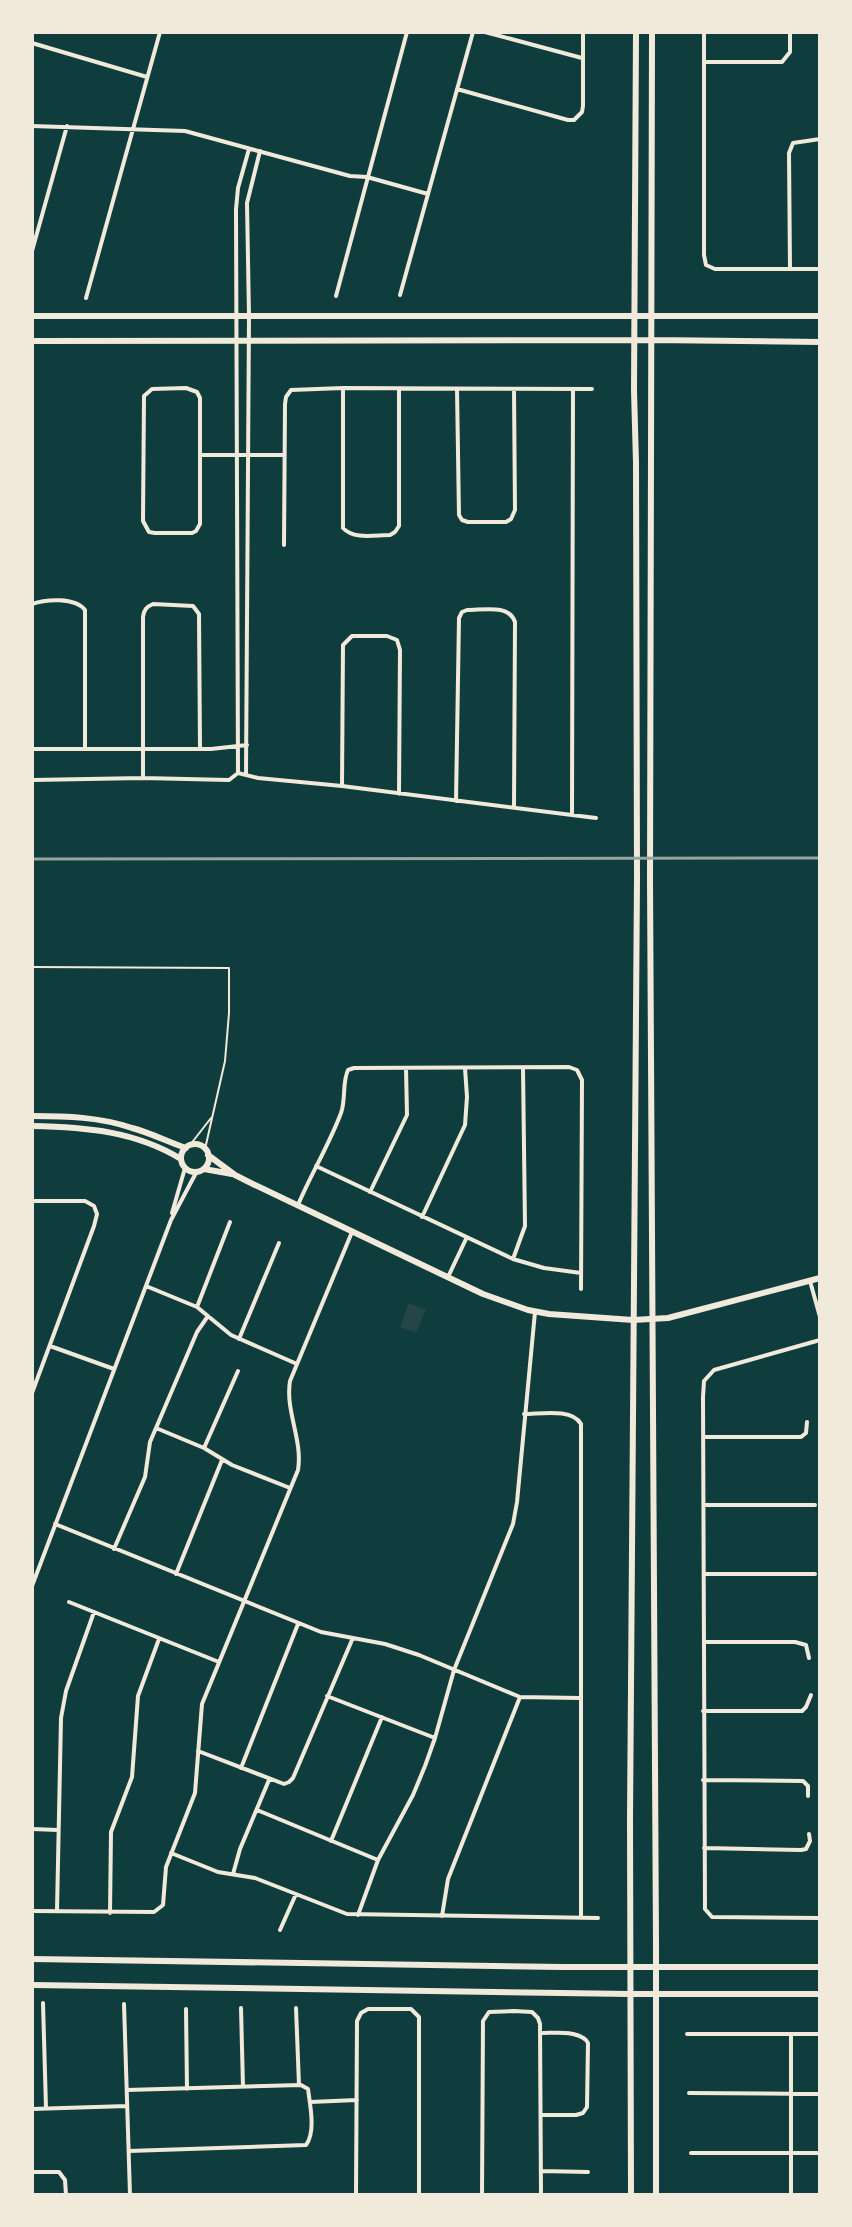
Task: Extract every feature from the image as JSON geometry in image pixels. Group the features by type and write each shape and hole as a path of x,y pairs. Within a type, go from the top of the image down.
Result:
{"main road":[{"path":"631,2195 633,1320 638,825 634,340 636,32"},
{"path":"652,32 650,880 656,2195"},
{"path":"32,316 820,316"},
{"path":"32,341 820,342"},
{"path":"32,1116 90,1118 117,1123 188,1146 198,1145 235,1175 497,1300 535,1312 582,1318 653,1320 696,1312 820,1278"},
{"path":"47,1116 54,1126"},
{"path":"32,1126 88,1128 128,1136 181,1159 185,1168 235,1175"},
{"path":"181,1159 188,1146"},
{"path":"200,1170 208,1163 207,1152"},
{"path":"32,1959 820,1967"},
{"path":"32,1985 820,1994"}],"street":[{"path":"86,298 160,32"},
{"path":"336,296 407,32"},
{"path":"400,295 473,32"},
{"path":"485,32 582,58"},
{"path":"457,89 574,120 582,112 583,106 583,32"},
{"path":"704,32 704,260 715,269 820,269"},
{"path":"704,62 782,62 790,52 790,32"},
{"path":"32,43 147,77"},
{"path":"32,126 185,131 428,194"},
{"path":"32,251 67,126"},
{"path":"790,269 789,153 793,143 820,139"},
{"path":"238,773 235,454 237,197 249,149"},
{"path":"246,774 247,203 260,151"},
{"path":"186,388 197,392 200,398 200,455 201,517 196,531 149,532 143,521 143,402 147,392 152,389 186,388"},
{"path":"343,388 343,528 355,535 390,535 399,526 399,389"},
{"path":"284,545 285,404 289,392 295,389 343,388 592,389"},
{"path":"457,389 459,515 468,522 506,522 515,510 514,390"},
{"path":"572,815 573,390"},
{"path":"200,455 284,455"},
{"path":"32,604 44,601 76,602 85,610 85,748"},
{"path":"143,778 143,617 148,606 153,604 193,606 199,614 200,749"},
{"path":"456,801 459,618 467,610 504,610 511,613 515,622 514,807"},
{"path":"342,786 343,645 352,636 387,636 397,640 400,650 399,794"},
{"path":"32,749 200,749 247,745"},
{"path":"32,780 229,780 238,773 258,778 596,818"},
{"path":"298,1205 341,1111 348,1070 569,1067 577,1070 582,1080 581,1289"},
{"path":"370,1192 407,1115 406,1068"},
{"path":"422,1217 465,1125 465,1068"},
{"path":"513,1259 525,1226 523,1068"},
{"path":"316,1166 513,1259 544,1268 581,1273"},
{"path":"32,1586 171,1220 185,1168"},
{"path":"171,1220 200,1170"},
{"path":"32,1201 85,1201 94,1206 97,1214 32,1393"},
{"path":"197,1307 230,1222"},
{"path":"32,1911 154,1912 161,1908 166,1867 195,1793 202,1704 298,1470 299,1456 289,1400 290,1381 352,1231"},
{"path":"448,1277 466,1238"},
{"path":"239,1339 279,1243"},
{"path":"810,1281 820,1317"},
{"path":"146,1286 197,1307 223,1330 297,1364"},
{"path":"358,1915 378,1860 413,1795 435,1738 454,1670 513,1524 535,1312"},
{"path":"114,1549 142,1485 150,1442 197,1332 208,1316"},
{"path":"820,1340 729,1365 708,1374 703,1389 704,1902 709,1916 820,1918"},
{"path":"50,1346 114,1369"},
{"path":"204,1448 238,1371"},
{"path":"524,1414 569,1414 577,1417 581,1424 581,1918"},
{"path":"703,1437 801,1437 806,1433 807,1422"},
{"path":"156,1428 290,1488"},
{"path":"176,1574 222,1460"},
{"path":"704,1505 815,1505"},
{"path":"55,1524 321,1632 404,1650 520,1697 580,1698"},
{"path":"704,1574 815,1574"},
{"path":"69,1602 219,1662"},
{"path":"57,1911 60,1735 64,1700 75,1660 94,1612"},
{"path":"241,1768 298,1624"},
{"path":"110,1913 111,1832 132,1777 138,1696 159,1639"},
{"path":"198,1751 286,1784 293,1778 352,1639"},
{"path":"704,1642 795,1642 806,1645 809,1658"},
{"path":"703,1711 802,1711 811,1695"},
{"path":"327,1696 435,1738"},
{"path":"442,1916 448,1879 520,1697"},
{"path":"331,1841 382,1717"},
{"path":"233,1874 240,1849 269,1780"},
{"path":"703,1780 803,1781 808,1786 808,1796"},
{"path":"257,1810 378,1860"},
{"path":"32,1829 58,1830"},
{"path":"704,1848 801,1850 809,1846 809,1834"},
{"path":"171,1853 218,1872 255,1878 339,1912 358,1915 598,1918"},
{"path":"280,1930 296,1894"},
{"path":"43,2003 46,2108"},
{"path":"124,2004 130,2195"},
{"path":"241,2008 243,2087"},
{"path":"296,2008 299,2085"},
{"path":"186,2009 187,2089"},
{"path":"356,2195 359,2015 368,2009 414,2010 420,2020 419,2195"},
{"path":"482,2195 483,2021 486,2014 494,2011 528,2012 536,2015 540,2024 541,2195"},
{"path":"540,2033 574,2033 586,2040 589,2103 583,2113 576,2115 541,2115"},
{"path":"687,2034 820,2034"},
{"path":"791,2034 791,2195"},
{"path":"127,2090 299,2085 308,2089 310,2102 311,2136 306,2145 129,2151"},
{"path":"689,2093 820,2094"},
{"path":"310,2102 357,2100"},
{"path":"32,2109 127,2106"},
{"path":"691,2153 820,2153"},
{"path":"541,2171 588,2172"},
{"path":"32,2172 59,2172 65,2180 66,2195"}],"lane":[{"path":"32,967 229,968 225,1061 207,1152"},
{"path":"188,1146 212,1116"}],"shaded area":[{"path":"409,1303 426,1310 416,1333 400,1327"}],"railway":[{"path":"32,859 820,858"}]}
